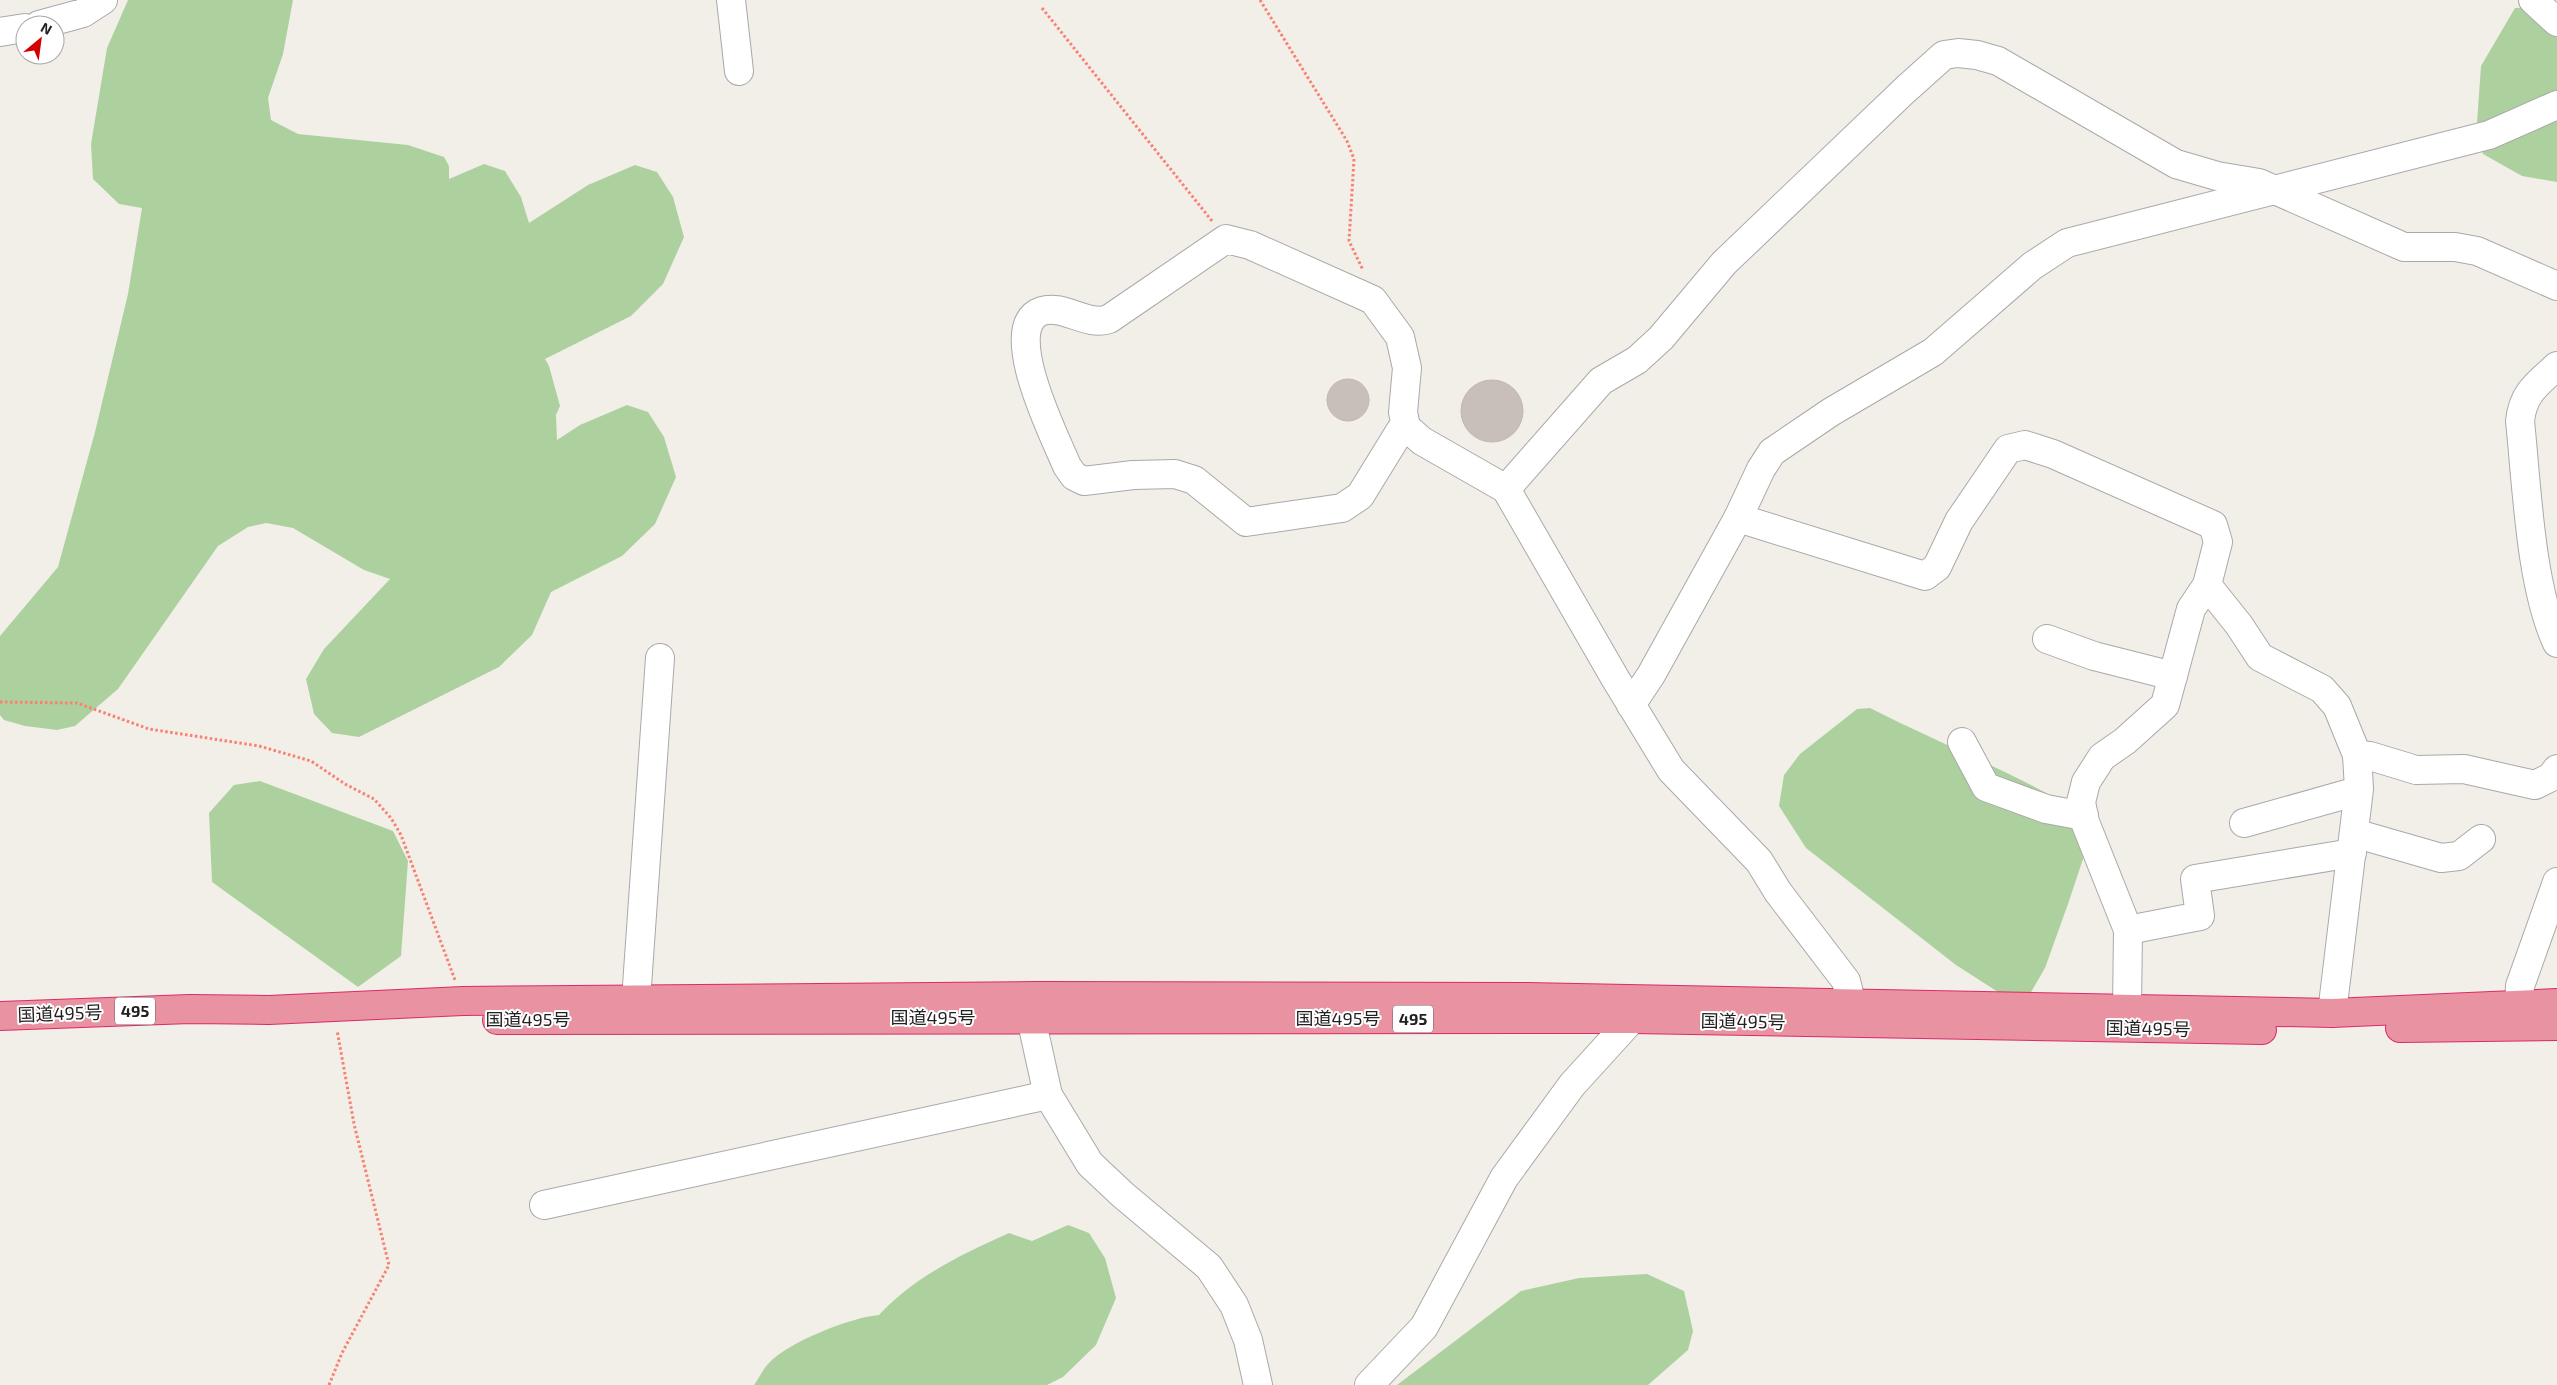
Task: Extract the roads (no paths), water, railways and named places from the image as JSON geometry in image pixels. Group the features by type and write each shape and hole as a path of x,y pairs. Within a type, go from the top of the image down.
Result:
{"highway":[{"name":"国道495号","path":"0,1016 190,1008 269,1010 463,1001 1037,996 1527,997 1852,1005 2332,1013 2557,1003"},
{"name":"国道495号","path":"269,1010 335,1021 1031,1018 1632,1019 2219,1030 2557,1026"}],"street":[{"path":"65,19 84,14 103,0"},
{"path":"730,0 738,71"},
{"path":"2533,0 2557,22"},
{"path":"0,32 15,30"},
{"path":"1506,489 1602,381 1637,360 1661,338 1724,263 1944,55 1958,53 1977,55 1998,61 2176,164 2277,190 2404,248 2455,248 2477,251 2557,286"},
{"path":"1631,705 1651,675 1738,518 1761,469 1772,452 1831,412 1933,352 2032,266 2067,243 2489,135 2557,105"},
{"path":"1406,427 1400,431 1360,496 1342,508 1246,522 1194,480 1175,474 1133,474 1084,481 1074,476 1067,466 1028,371 1026,333 1030,320 1041,311 1051,310 1101,322 1109,319 1226,239 1250,246 1373,300 1400,337 1407,368 1403,412 1406,427 1422,441 1506,489 1631,705 1671,770 1759,861 1778,892 1846,981 1852,1005"},
{"path":"2557,366 2530,390 2521,409 2520,421 2535,558 2547,618 2557,643"},
{"path":"1738,518 1925,576 1937,567 1959,521 2008,449 2026,445 2053,454 2213,525 2218,542 2206,585 2191,609 2165,705 2125,741 2102,757 2086,782 2082,802 2084,816 2128,930 2127,1010"},
{"path":"2206,585 2239,625 2260,657 2322,689 2337,706 2357,755 2358,794 2332,1013"},
{"path":"2047,639 2094,656 2173,676"},
{"path":"636,1000 660,658"},
{"path":"1962,742 1986,787 2046,809 2084,816"},
{"path":"2357,755 2370,756 2416,770 2464,769 2534,785 2551,777 2557,769"},
{"path":"2244,823 2347,794 2358,794"},
{"path":"2128,930 2200,916 2195,879 2353,843 2440,858 2459,856 2481,839"},
{"path":"2518,1005 2520,986 2557,882"},
{"path":"1031,1018 1048,1095 1090,1164 1123,1195 1209,1267 1234,1305 1248,1340 1258,1385"},
{"path":"1369,1385 1424,1327 1504,1178 1572,1085 1632,1019"},
{"path":"544,1205 1048,1095"}]}
